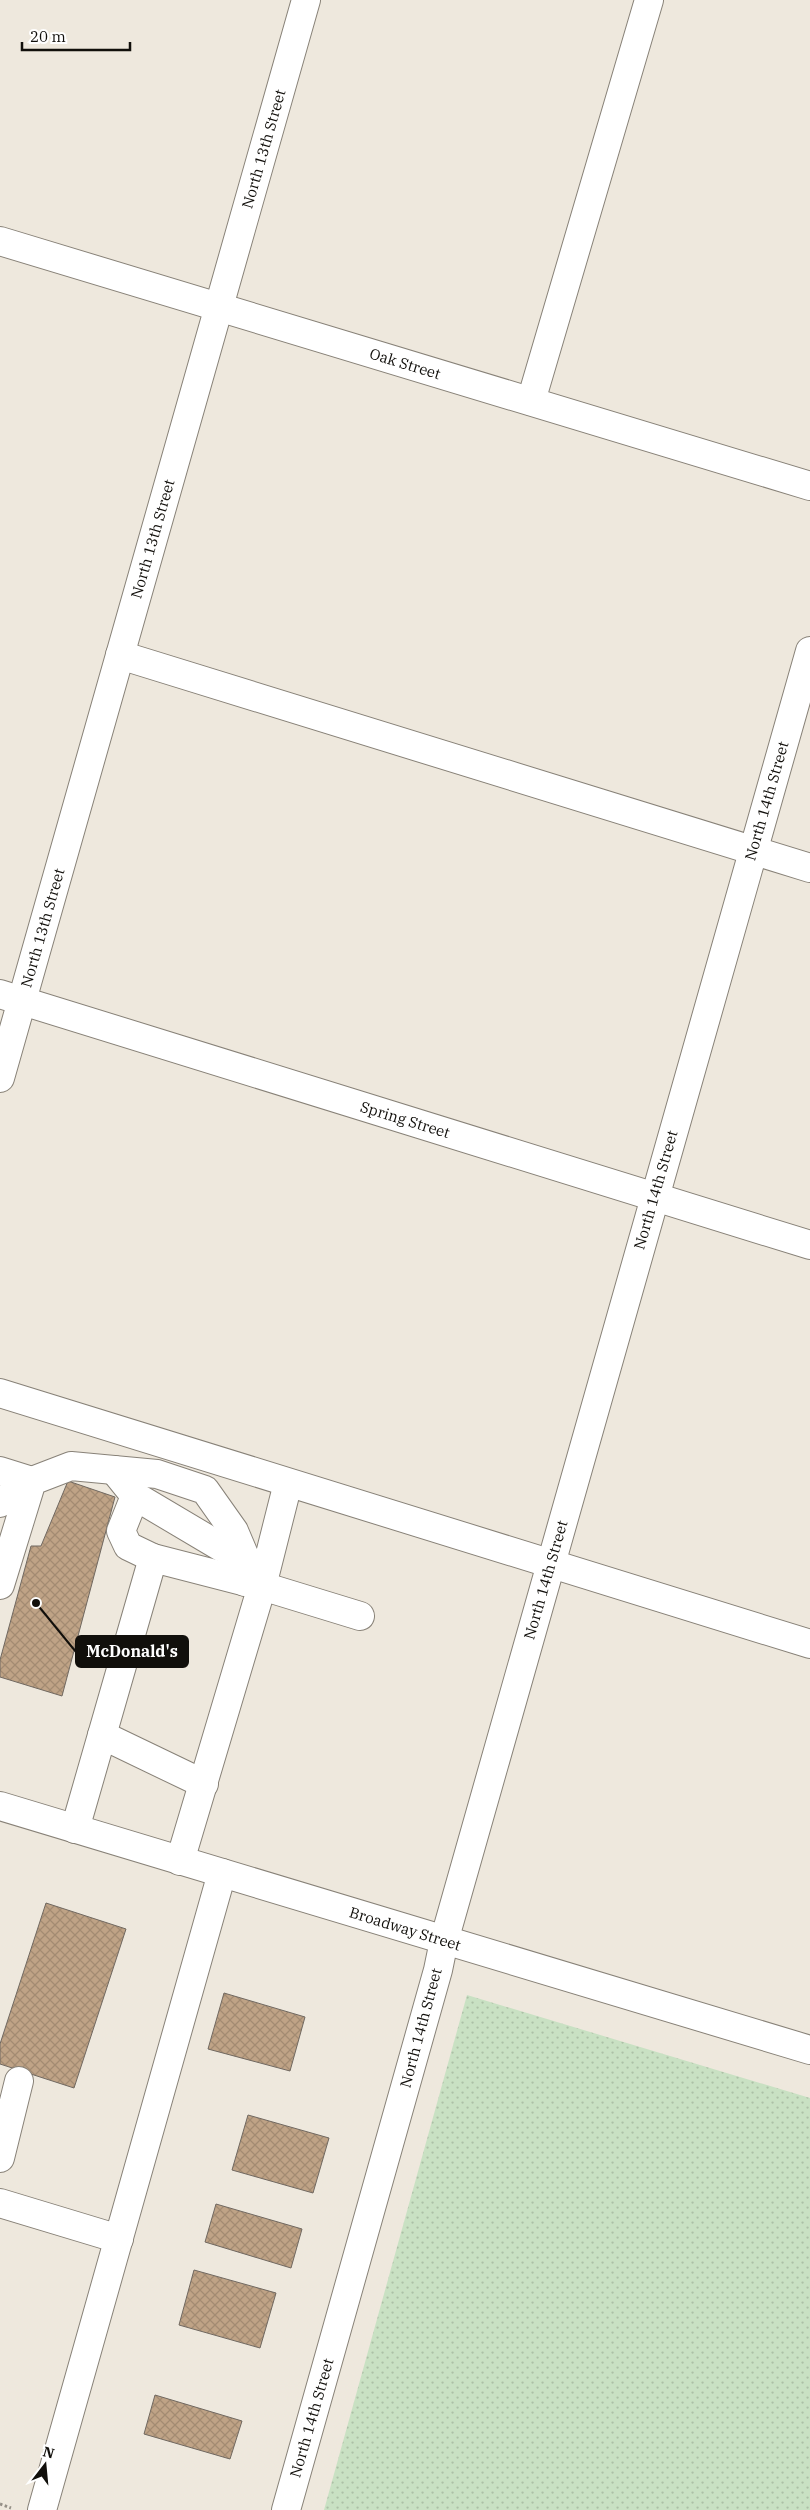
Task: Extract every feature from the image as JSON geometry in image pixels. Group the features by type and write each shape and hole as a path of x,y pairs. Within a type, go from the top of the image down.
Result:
{"street":[{"name":"North 13th Street","path":"0,1078 11,998 120,656 306,0"},
{"path":"531,402 649,0"},
{"name":"Oak Street","path":"0,242 810,486"},
{"name":"North 14th Street","path":"286,2510 433,1989 444,1941 550,1564 810,651"},
{"path":"120,656 810,868"},
{"name":"Spring Street","path":"11,998 810,1246"},
{"path":"0,1393 810,1644"},
{"path":"0,1503 32,1481 71,1466 157,1474 205,1490 234,1531 250,1575"},
{"path":"114,1470 135,1496 221,1547 250,1575"},
{"path":"0,1471 32,1481"},
{"path":"0,1585 32,1481"},
{"path":"180,1861 204,1784 250,1575 288,1483"},
{"path":"135,1496 121,1531 128,1546 153,1558 250,1575 360,1616"},
{"path":"75,1829 153,1558"},
{"path":"102,1735 204,1784"},
{"name":"Broadway Street","path":"0,1806 810,2050"},
{"path":"42,2510 222,1873"},
{"path":"0,2158 19,2081"},
{"path":"0,2203 118,2238"}],"green space":[{"path":"467,1995 810,2098 810,2510 324,2510"}],"building":[{"path":"68,1481 115,1497 62,1696 0,1677 0,1660 31,1546 41,1546"},
{"path":"46,1903 126,1929 74,2088 0,2064 0,2044"},
{"path":"224,1993 305,2017 290,2071 208,2049"},
{"path":"248,2115 329,2138 313,2193 232,2170"},
{"path":"216,2204 302,2229 291,2268 205,2242"},
{"path":"194,2270 276,2293 260,2348 179,2325"},
{"path":"155,2395 242,2421 230,2459 144,2434"}],"place":[{"name":"McDonald's","path":"36,1603"}]}
